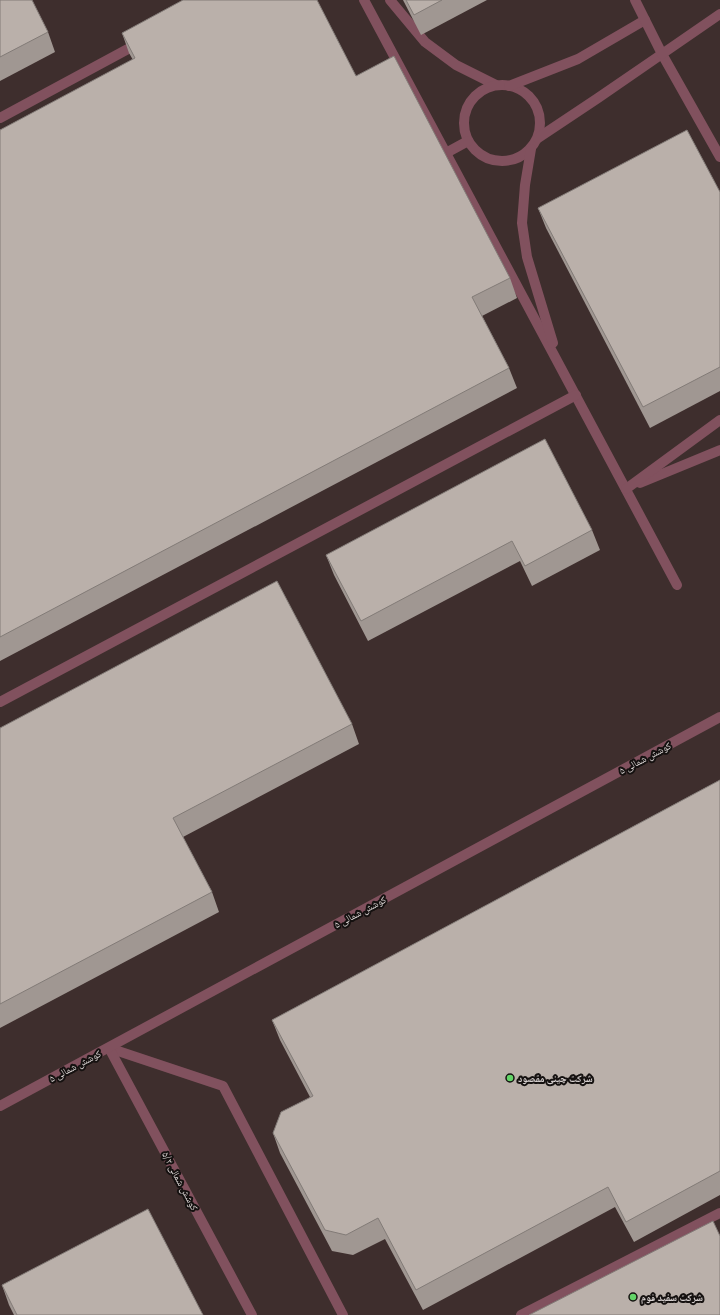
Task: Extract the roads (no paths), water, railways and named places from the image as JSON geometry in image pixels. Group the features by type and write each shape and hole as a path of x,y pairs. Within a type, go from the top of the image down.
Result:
{"street":[{"path":"364,0 677,585"},
{"path":"390,0 425,42 456,65 496,85 509,86 522,90 532,99 538,111 540,125 538,138 531,149 520,157 507,162 494,161 481,156 472,148 465,136 463,122 466,109 473,98 483,90 496,85"},
{"path":"635,0 662,54 720,157"},
{"path":"538,138 720,14"},
{"path":"509,86 578,59 645,20"},
{"path":"0,118 151,37"},
{"path":"446,152 468,142"},
{"path":"531,149 525,185 522,223 527,257 559,364"},
{"path":"0,702 576,396"},
{"path":"626,489 720,420"},
{"path":"626,489 720,450"},
{"name":"کوشش شمالی ۵","path":"0,1106 720,717"},
{"path":"109,1048 223,1086 343,1315"},
{"name":"کوشش شمالی ۵/٢","path":"109,1048 252,1315"},
{"path":"521,1315 720,1213"}],"place":[{"name":"شرکت چینی مقصود","path":"510,1078"},
{"name":"شرکت سفید فوم","path":"633,1297"}]}
